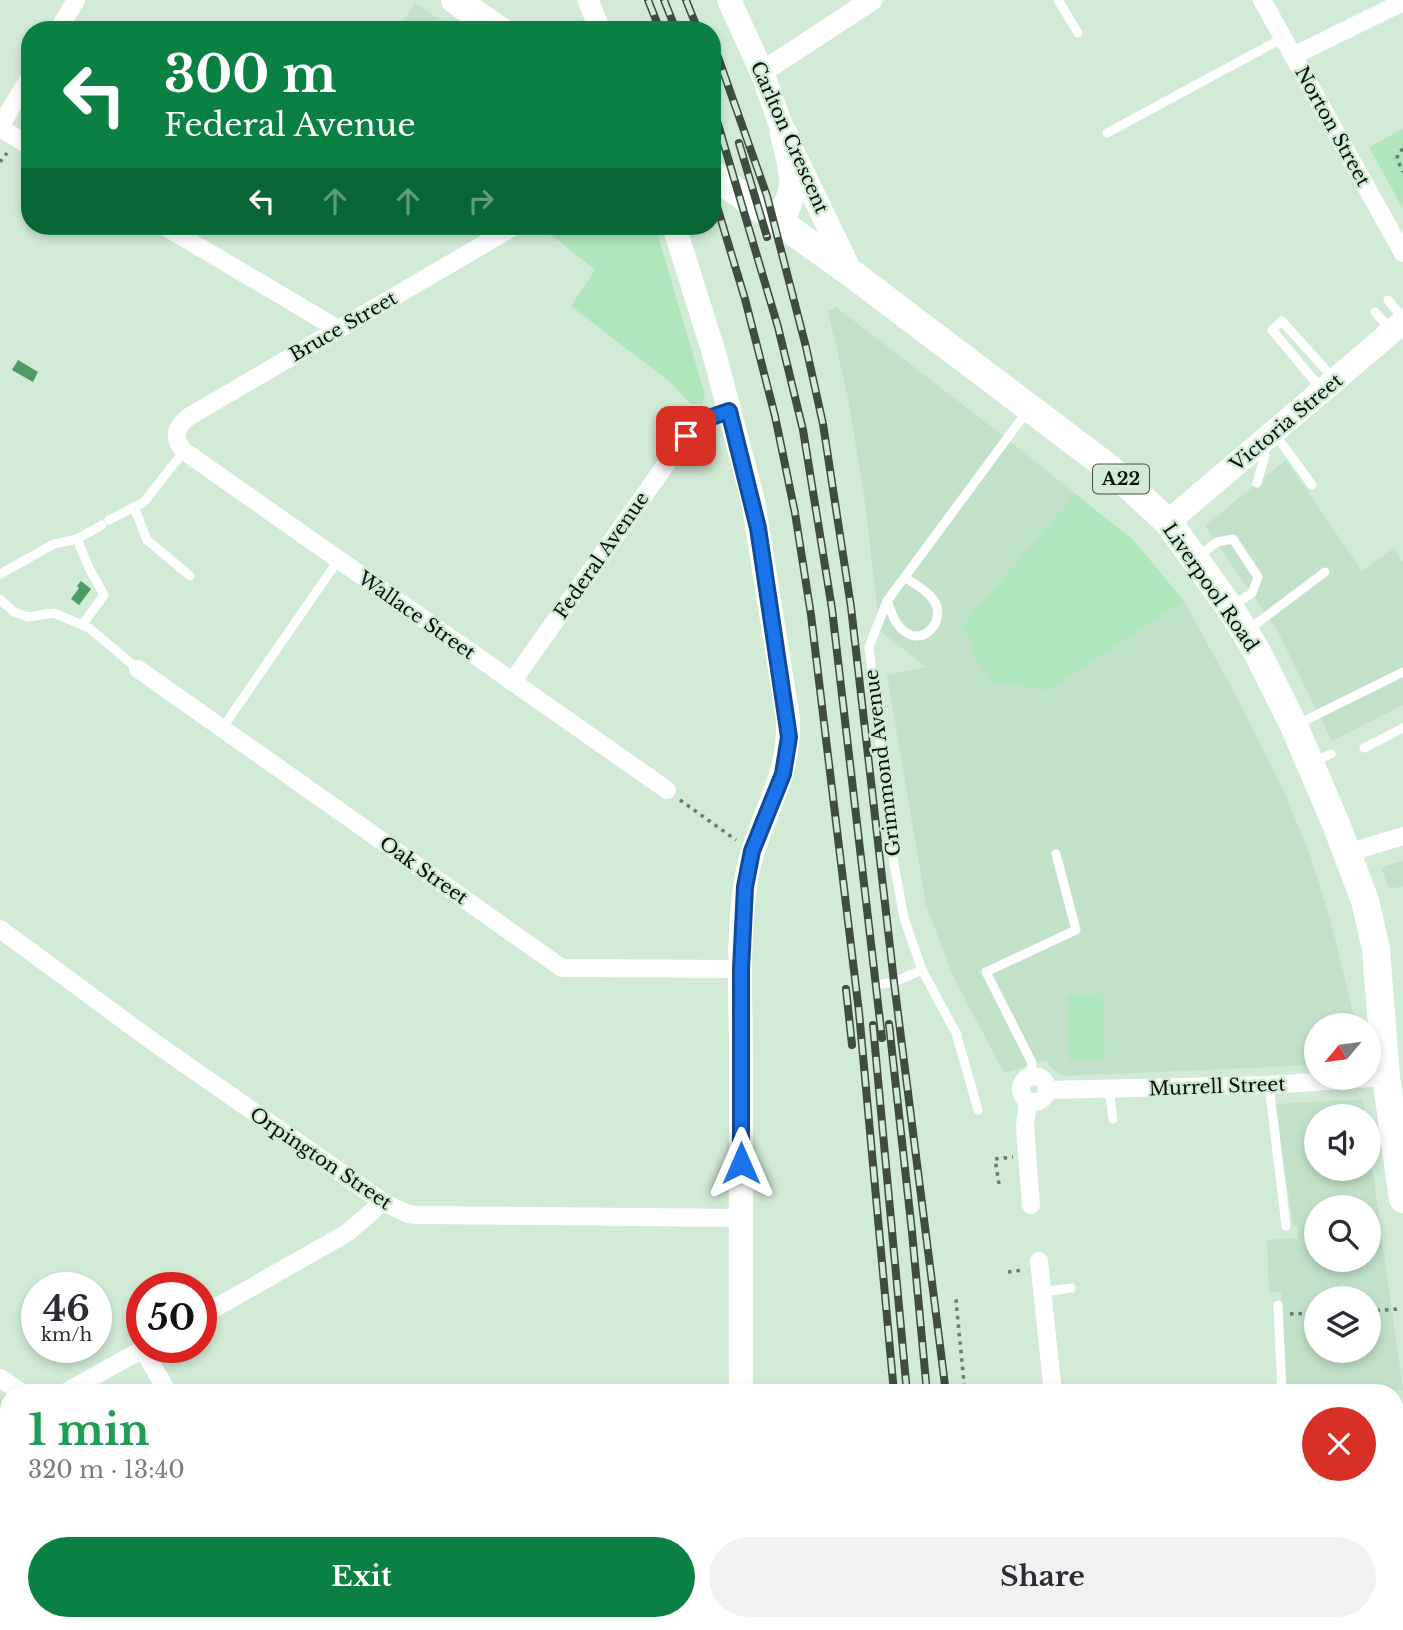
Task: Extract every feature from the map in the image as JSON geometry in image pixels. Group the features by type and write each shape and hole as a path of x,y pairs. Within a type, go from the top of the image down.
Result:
{"highway":[{"path":"454,0 486,21"},
{"path":"779,222 793,193 792,166 784,134"},
{"name":"Liverpool Road","path":"721,180 851,273 1109,468 1168,522 1230,608 1294,726 1321,758 1347,853 1364,901 1376,949 1386,1077 1402,1181"}],"main road":[{"name":"Carlton Crescent","path":"729,0 762,72 784,134 851,273"},
{"path":"677,235 729,411 758,528 788,719 788,746 783,774 752,851 745,887 741,969 741,1384"},
{"name":"Victoria Street","path":"1168,522 1399,324"}],"street":[{"path":"63,21 76,0"},
{"path":"588,0 596,21"},
{"path":"762,72 872,0"},
{"name":"Norton Street","path":"1262,0 1403,253"},
{"path":"1293,56 1403,2"},
{"path":"21,92 0,127 21,140"},
{"path":"179,235 338,329"},
{"name":"Bruce Street","path":"184,451 178,443 177,433 181,424 190,416 500,235"},
{"name":"Federal Avenue","path":"512,682 691,429 705,419 729,411"},
{"name":"Wallace Street","path":"184,451 667,790"},
{"name":"Oak Street","path":"138,668 562,968 741,969"},
{"path":"1347,853 1403,836"},
{"name":"Orpington Street","path":"0,929 152,1041 383,1202 408,1214 741,1218"},
{"path":"1031,1076 1043,1079 1047,1090 1041,1100 1028,1101 1022,1096 1021,1087 1024,1080 1031,1076"},
{"name":"Murrell Street","path":"1047,1090 1269,1085 1386,1077"},
{"path":"1028,1101 1025,1126 1031,1205"},
{"path":"217,1307 347,1233 383,1202"},
{"path":"1033,1265 1042,1292 1052,1384"},
{"path":"81,1384 126,1358"},
{"path":"152,1363 163,1384"}],"lane":[{"path":"1058,0 1078,33"},
{"path":"1107,133 1283,38"},
{"path":"1388,300 1399,324"},
{"path":"1375,312 1399,324"},
{"path":"1282,321 1329,386 1272,330 1282,321"},
{"name":"Grimmond Avenue","path":"978,1110 956,1033 922,970 904,918 894,864 869,647 887,601 1028,409"},
{"path":"1257,483 1265,456 1266,440"},
{"path":"1266,440 1312,485"},
{"path":"0,574 54,544 77,539 144,502 184,451"},
{"path":"134,508 147,540 190,576"},
{"path":"77,539 104,595 82,625"},
{"path":"1195,558 1217,542 1233,539 1258,577 1252,593 1230,608"},
{"path":"223,727 339,559"},
{"path":"1245,632 1325,572"},
{"path":"887,601 897,624 904,632 914,637 924,636 932,628 937,618 933,598 906,578"},
{"path":"0,599 14,612 27,617 54,613 82,625 138,668"},
{"path":"1294,726 1403,672"},
{"path":"1364,748 1403,728"},
{"path":"1031,1076 1032,1063 986,972 1076,930 1056,854"},
{"path":"876,985 894,982 922,970"},
{"path":"1269,1085 1286,1226"},
{"path":"1109,1089 1113,1119"},
{"path":"1042,1292 1071,1288"},
{"path":"1278,1305 1282,1384"}],"path":[{"path":"1403,149 1398,153 1397,159 1403,172"},
{"path":"0,162 8,152"},
{"path":"667,790 752,851"},
{"path":"995,1159 999,1184"},
{"path":"1008,1272 1033,1265"},
{"path":"958,1301 964,1384"},
{"path":"1381,1310 1399,1309"},
{"path":"1292,1314 1304,1314"}],"shaded area":[{"path":"415,3 442,21 403,21"},
{"path":"1403,129 1403,209 1369,147"},
{"path":"551,235 658,235 705,395 702,404 691,404 670,382 571,306 595,270"},
{"path":"836,307 1133,540 1184,601 1281,785 1309,852 1331,922 1353,1013 1304,1013 1304,1066 1063,1076 1053,1070 1046,1060 1004,1073 953,976 926,905 887,675 926,667 880,631 865,502 848,398 828,311"},
{"path":"18,360 38,372 33,382 12,370"},
{"path":"1286,460 1362,571 1394,548 1403,562 1403,705 1332,741 1278,632 1205,526"},
{"path":"1075,494 1133,540 1184,601 1049,690 994,683 973,657 970,640 961,627"},
{"path":"81,581 91,589 79,605 71,599"},
{"path":"1403,861 1403,886 1389,889 1382,870 1385,866"},
{"path":"1103,993 1105,1059 1069,1060 1067,995"},
{"path":"1363,1099 1364,1104 1304,1104 1304,1181 1374,1181 1376,1195 1304,1195 1304,1272 1381,1272 1381,1231 1402,1384 1286,1384 1281,1292 1269,1292 1267,1240 1298,1238 1297,1226 1293,1226 1275,1104"}],"railway":[{"path":"648,0 656,21"},
{"path":"664,0 672,21"},
{"path":"686,0 694,21"},
{"path":"721,66 767,196 823,424 851,607 894,982 945,1384"},
{"path":"721,134 778,327 803,430 832,609 882,1038"},
{"path":"739,143 767,237"},
{"path":"721,220 745,299 775,416 795,513 811,615 859,1012 893,1384"},
{"path":"846,989 852,1045"},
{"path":"889,1024 926,1384"},
{"path":"873,1025 906,1384"}],"route":[{"path":"686,436 697,422 729,411 758,528 788,719 789,737 783,774 752,851 745,887 741,969 741,1163"}]}
